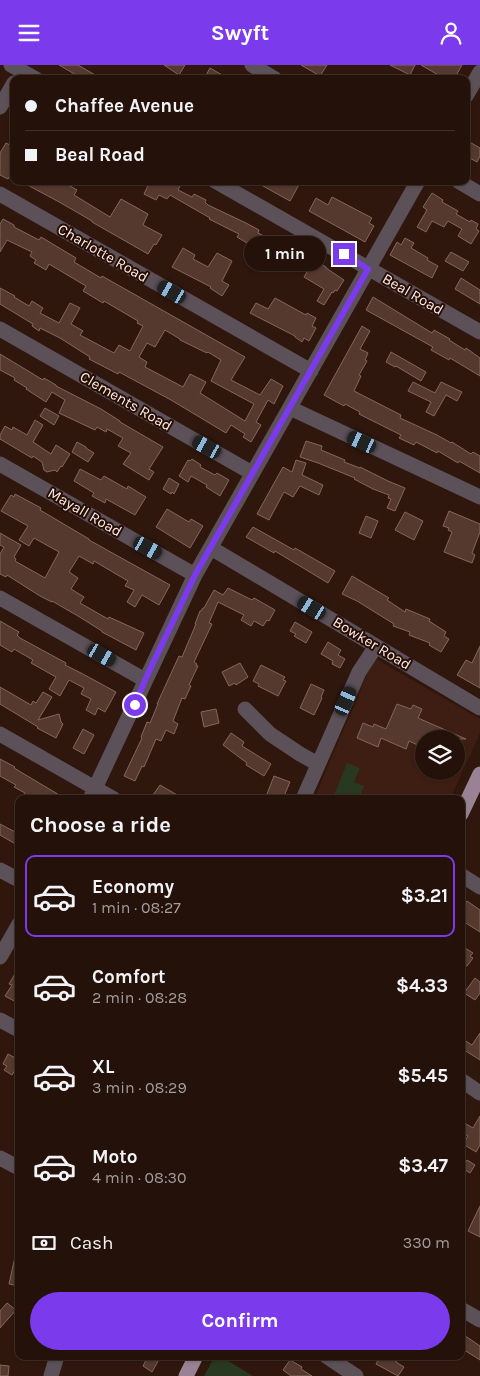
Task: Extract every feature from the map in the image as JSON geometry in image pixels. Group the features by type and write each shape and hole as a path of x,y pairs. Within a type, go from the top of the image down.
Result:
{"main road":[{"path":"465,806 480,774"},
{"path":"186,1376 194,1360"}],"street":[{"path":"252,65 268,75"},
{"path":"470,89 480,72"},
{"path":"0,107 10,86"},
{"name":"Beal Road","path":"222,185 480,332"},
{"path":"0,734 93,793 195,575 416,185"},
{"path":"465,185 480,194"},
{"name":"Charlotte Road","path":"0,194 311,371"},
{"name":"Clements Road","path":"0,329 252,473"},
{"path":"290,408 480,497"},
{"name":"Mayall Road","path":"0,464 195,575"},
{"name":"Bowker Road","path":"211,548 480,708"},
{"path":"0,598 145,680"},
{"path":"305,795 359,672 376,646"},
{"path":"244,709 270,734 318,764"},
{"path":"0,870 15,878"},
{"path":"465,878 480,887"},
{"path":"0,957 15,931"},
{"path":"0,1020 15,1029"},
{"path":"465,1083 480,1093"},
{"path":"465,1311 480,1320"},
{"path":"51,1376 57,1360"},
{"path":"332,1360 356,1376"}],"shaded area":[{"path":"374,658 480,719 480,733 465,766 465,730 415,730 415,780 459,780 452,795 316,795"}],"green space":[{"path":"347,763 360,768 354,782 364,786 360,795 334,795"},
{"path":"213,1360 227,1360 253,1376 204,1376"}],"building":[{"path":"59,65 78,65 95,75 76,75"},
{"path":"164,65 185,65 179,75"},
{"path":"301,65 327,65 321,75"},
{"path":"390,65 415,65 410,75"},
{"path":"421,65 462,65 456,75 438,75"},
{"path":"210,68 222,75 206,75"},
{"path":"470,142 480,148 480,156 477,162 470,158"},
{"path":"6,143 10,145 10,176 8,179 0,175 0,153"},
{"path":"27,185 68,185 77,190 74,195 110,217 121,199 148,214 143,225 162,235 148,254"},
{"path":"148,185 178,185 180,186 178,190 192,197 194,194 206,200 205,202 208,205 246,223 259,230 258,233 296,252 287,267 265,253 267,249 253,242 248,241 247,243 237,237 239,234 209,219 170,195 167,199 159,195 156,200 144,194"},
{"path":"261,185 299,185 290,201"},
{"path":"432,193 443,200 442,202 458,211 456,214 478,224 476,229 479,231 471,244 458,236 462,229 448,221 444,227 432,221 426,232 417,227 427,210 423,207"},
{"path":"332,197 372,218 369,223 374,226 365,242 309,211 316,198 328,205"},
{"path":"3,219 39,240 41,237 76,258 74,262 101,278 102,276 245,357 231,380 260,395 271,379 283,386 274,404 268,400 256,422 261,425 251,442 243,437 245,434 231,425 226,433 171,400 119,372 118,374 89,359 90,357 60,338 40,328 39,331 32,326 33,324 0,304 0,288 29,306 32,301 43,308 40,313 59,323 70,303 80,308 71,324 83,331 80,335 114,353 119,345 130,351 143,326 137,323 138,321 104,301 103,303 83,291 86,286 49,264 46,270 34,263 36,260 30,256 32,252 7,240 0,252 0,224","holes":["165,330 221,360 211,381 254,404 245,421 200,393 206,382 190,374 183,387 145,367 147,362 139,357 147,343 155,347"]},
{"path":"405,238 414,243 411,248 438,266 432,278 390,255 397,242 401,245"},
{"path":"183,248 195,255 193,259 208,267 217,253 232,261 222,281 229,285 222,296 211,287 172,267"},
{"path":"451,252 469,262 463,271 445,261"},
{"path":"314,260 344,280 337,291 332,292 324,305 317,301 324,289 304,277"},
{"path":"461,278 480,290 480,304 455,289"},
{"path":"373,297 432,333 434,330 480,358 480,376 450,358 449,360 431,350 433,347 366,310"},
{"path":"275,298 306,315 307,313 316,318 312,326 316,328 309,341 304,338 302,342 295,336 250,313 256,303 268,309"},
{"path":"362,326 370,331 360,349 368,353 365,360 367,361 359,375 361,376 354,391 401,415 400,418 452,442 471,454 473,452 480,456 480,473 438,451 437,453 416,442 414,445 399,438 401,435 359,414 360,412 345,404 344,406 324,395"},
{"path":"391,352 426,372 421,381 386,362"},
{"path":"0,354 43,380 44,378 101,409 163,447 149,469 154,472 149,480 123,464 131,453 118,446 123,438 107,429 106,432 97,427 95,430 59,413 65,400 52,392 46,402 26,389 14,380 15,378 0,370"},
{"path":"413,382 435,393 441,382 462,392 457,401 446,395 434,416 426,412 431,402 408,391"},
{"path":"45,408 59,416 54,425 40,416"},
{"path":"35,420 43,425 33,442 51,454 56,445 70,454 57,472 55,470 47,472 44,470 42,462 0,439 5,426 12,430 13,427 27,435"},
{"path":"306,441 322,446 321,450 345,460 344,462 360,467 405,488 395,511 387,508 391,499 388,498 389,495 373,489 355,478 300,457"},
{"path":"77,442 94,453 88,462 72,452"},
{"path":"192,459 201,465 200,467 229,480 220,496 206,487 207,485 191,476 188,482 179,476 188,460"},
{"path":"296,460 306,463 302,475 323,485 319,495 300,486 293,497 284,492 269,520 257,514 283,467 292,472"},
{"path":"80,469 101,480 104,476 127,489 128,486 146,497 135,515 106,499 105,503 92,496 94,493 74,481"},
{"path":"169,478 179,484 174,494 163,489"},
{"path":"15,494 41,508 40,510 89,540 170,585 159,605 142,595 135,607 127,602 134,590 125,586 128,581 94,561 93,564 79,556 69,572 78,578 71,589 84,597 80,603 108,619 109,617 144,633 136,650 102,632 52,601 40,596 7,575 6,577 0,574 0,554 4,547 0,545 0,533 21,545 14,557 15,561 45,578 59,552 34,538 29,546 19,540 28,526 1,511 11,495 14,497"},
{"path":"167,509 189,522 191,519 203,526 190,548 156,527"},
{"path":"449,511 480,524 480,532 472,553 475,555 472,563 444,552 452,532 448,530 449,528 443,526"},
{"path":"405,512 423,521 414,540 395,530"},
{"path":"366,516 378,521 371,538 359,533"},
{"path":"253,527 335,571 328,583 275,551 274,553 246,537"},
{"path":"352,576 389,598 387,600 405,612 406,609 430,619 429,621 446,632 444,636 449,639 441,652 429,645 430,643 409,635 410,632 393,626 394,624 342,594"},
{"path":"228,588 252,600 254,598 275,610 269,621 267,620 263,626 254,621 251,626 241,620 244,615 218,602 209,623 212,624 194,662 198,666 189,685 191,686 185,699 182,698 173,721 178,724 174,734 166,730 161,741 156,739 144,767 142,766 135,781 124,776 142,738 147,722 150,723 179,656 182,657 200,611 204,608 214,590 223,595"},
{"path":"0,621 19,632 17,635 20,638 116,692 105,712 98,708 95,715 86,710 91,699 81,694 84,688 69,680 60,696 49,689 56,677 31,663 33,660 14,649 12,652 0,645"},
{"path":"295,622 312,632 306,643 294,636 296,634 290,631"},
{"path":"328,642 341,650 338,655 345,659 340,668 332,664 333,661 321,654"},
{"path":"480,646 480,688 457,675 466,660 472,663"},
{"path":"240,663 248,677 236,685 235,683 229,686 222,672"},
{"path":"261,665 285,677 283,680 286,681 278,696 258,686 259,684 253,681"},
{"path":"311,684 324,690 314,715 300,708"},
{"path":"0,687 31,705 33,701 36,703 43,692 52,697 38,720 59,714 63,724 56,738 0,704"},
{"path":"397,704 411,709 413,705 422,709 418,718 445,730 415,730 415,744 409,741 406,749 381,738 378,747 357,738 363,723 373,727 374,724 386,729"},
{"path":"216,709 219,723 204,727 201,712"},
{"path":"83,729 94,735 84,754 73,748"},
{"path":"231,733 244,742 242,746 271,764 264,776 246,765 247,763 223,745"},
{"path":"0,759 59,795 24,795 25,793 14,787 16,785 0,776"},
{"path":"274,776 290,782 284,795 267,795"},
{"path":"160,785 177,795 153,795"},
{"path":"0,824 15,832 15,844 0,835"},
{"path":"467,901 480,910 480,932 465,923 465,904"},
{"path":"465,948 473,953 470,956 473,958 467,966 465,965"},
{"path":"15,974 15,1001 5,996 12,985 9,984"},
{"path":"475,978 480,982 480,993 475,1000 465,994"},
{"path":"480,1033 480,1060 465,1051 465,1041 472,1045"},
{"path":"8,1054 15,1058 15,1070 12,1075 4,1070 7,1066 3,1064"},
{"path":"480,1116 480,1145 476,1152 465,1145 468,1136 465,1134 465,1123 473,1128"},
{"path":"467,1160 475,1165 470,1173 465,1170"},
{"path":"480,1206 480,1237 468,1231"},
{"path":"15,1257 15,1285 9,1284"},
{"path":"7,1303 15,1309 0,1328 0,1311"},
{"path":"465,1336 480,1346 480,1360 465,1351"},
{"path":"146,1360 159,1360 152,1372 143,1366"},
{"path":"290,1360 312,1376 291,1376 283,1370"},
{"path":"378,1360 397,1360 396,1362 404,1367 398,1376 376,1364"},
{"path":"0,1365 9,1366 8,1376 0,1376"}],"route":[{"path":"135,705 195,575 368,269 344,254"}]}
